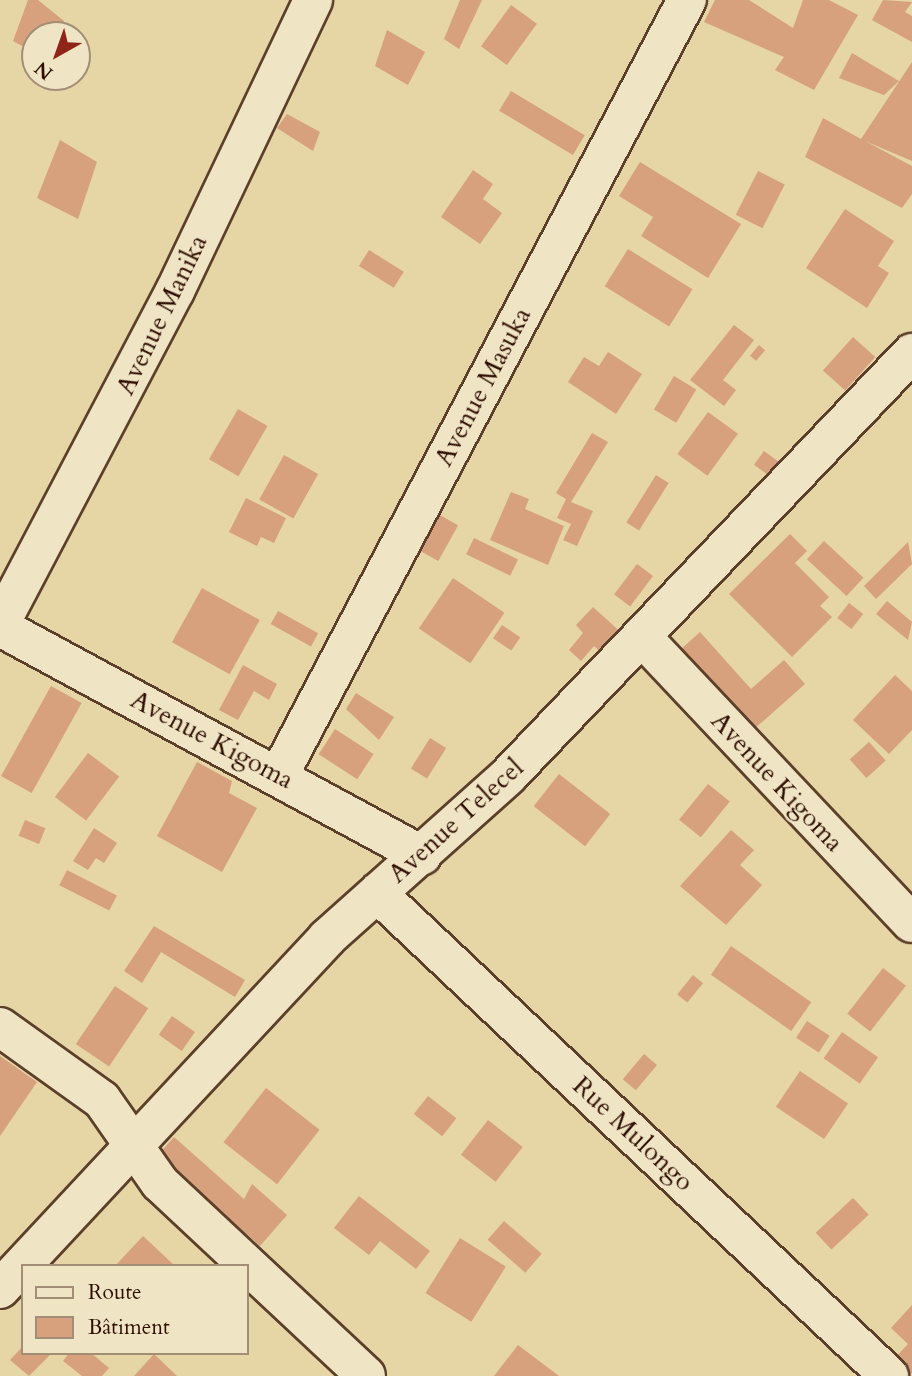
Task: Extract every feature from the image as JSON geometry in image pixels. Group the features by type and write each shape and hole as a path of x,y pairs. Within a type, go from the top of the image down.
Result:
{"street":[{"name":"Avenue Manika","path":"0,625 175,291 313,0"},
{"name":"Avenue Masuka","path":"279,775 687,0"},
{"name":"Avenue Telecel","path":"24,1264 327,938 422,855 644,639 905,375"},
{"name":"Avenue Kigoma","path":"0,625 422,855"},
{"name":"Avenue Kigoma","path":"644,639 912,923"},
{"name":"Rue Mulongo","path":"377,893 888,1376"},
{"path":"0,1027 102,1100 160,1183 246,1264"},
{"path":"248,1265 366,1376"},
{"name":"Avenue Telecel","path":"0,1289 21,1267"}],"building":[{"path":"28,0 38,0 64,21 21,21 21,45 13,41"},
{"path":"460,0 482,0 459,49 444,39"},
{"path":"715,0 749,0 793,28 803,0 829,0 858,15 814,90 775,70 784,57 704,22"},
{"path":"883,0 912,2 905,12 912,16 912,42 872,20"},
{"path":"511,5 537,24 507,65 481,46"},
{"path":"387,30 425,52 408,85 375,66"},
{"path":"852,53 899,81 884,95 839,78"},
{"path":"912,62 912,161 865,141 912,166 912,194 902,208 805,157 823,118 861,139"},
{"path":"511,91 585,135 573,155 499,111"},
{"path":"287,114 320,132 313,151 277,128"},
{"path":"60,140 97,162 78,219 37,198"},
{"path":"640,162 741,224 708,278 641,236 653,217 619,196"},
{"path":"473,170 493,184 483,199 502,213 480,244 441,217"},
{"path":"758,171 785,185 762,228 736,215"},
{"path":"845,209 894,241 878,266 889,273 867,308 806,268"},
{"path":"628,249 692,289 669,327 605,286"},
{"path":"369,250 404,272 394,288 359,266"},
{"path":"734,325 754,340 723,380 736,390 724,406 690,380"},
{"path":"853,337 875,357 845,391 823,370"},
{"path":"759,345 765,350 756,361 750,356"},
{"path":"608,352 642,374 616,414 568,382 584,357 599,366"},
{"path":"674,376 696,389 676,423 654,409"},
{"path":"238,409 267,426 238,476 209,459"},
{"path":"708,412 738,434 707,476 677,454"},
{"path":"592,433 608,442 571,502 593,511 577,546 563,540 571,524 557,518 566,499 556,493"},
{"path":"764,451 782,464 772,478 754,465"},
{"path":"284,455 318,474 293,519 259,500"},
{"path":"656,475 669,483 639,530 626,522"},
{"path":"511,492 529,499 525,509 564,526 548,565 490,540"},
{"path":"246,498 286,518 274,543 261,537 257,546 229,532"},
{"path":"438,514 458,525 438,561 418,550"},
{"path":"790,534 807,551 795,563 829,597 820,606 832,617 792,657 729,594"},
{"path":"474,538 518,559 510,576 466,554"},
{"path":"824,541 863,578 846,596 807,559"},
{"path":"908,542 912,564 876,599 864,586"},
{"path":"637,564 653,576 630,606 614,594"},
{"path":"453,578 504,613 470,663 419,629"},
{"path":"202,588 260,620 230,674 172,642"},
{"path":"887,601 912,622 908,640 876,614"},
{"path":"849,603 863,614 851,629 837,618"},
{"path":"593,607 625,636 606,657 594,646 581,661 569,650 583,633 576,625"},
{"path":"278,611 318,633 311,646 271,624"},
{"path":"502,625 520,637 511,651 493,638"},
{"path":"700,632 751,689 784,660 805,684 752,731 680,650"},
{"path":"243,665 277,684 269,700 254,691 238,720 219,710"},
{"path":"895,675 912,691 912,730 889,754 853,720"},
{"path":"51,686 82,703 32,793 1,776"},
{"path":"356,693 394,717 379,740 346,709"},
{"path":"335,729 374,754 357,779 319,754"},
{"path":"430,738 446,748 427,779 411,769"},
{"path":"869,742 886,761 866,778 850,759"},
{"path":"88,753 119,776 86,820 55,797"},
{"path":"197,762 232,781 229,793 257,808 222,872 157,836"},
{"path":"559,774 610,814 585,846 534,806"},
{"path":"708,784 730,802 701,837 679,820"},
{"path":"25,820 45,828 39,844 19,836"},
{"path":"94,828 117,843 104,863 96,858 88,870 73,861"},
{"path":"731,830 754,850 740,865 762,885 726,925 680,886"},
{"path":"67,870 117,895 109,911 59,885"},
{"path":"154,926 245,980 235,997 161,952 142,983 124,971"},
{"path":"731,946 811,1002 791,1031 711,975"},
{"path":"883,968 906,986 870,1032 847,1014"},
{"path":"693,975 703,983 687,1003 677,994"},
{"path":"115,986 148,1008 109,1066 76,1044"},
{"path":"172,1016 195,1032 182,1051 159,1035"},
{"path":"807,1021 830,1036 819,1052 796,1038"},
{"path":"842,1032 878,1057 860,1083 824,1058"},
{"path":"644,1054 657,1065 636,1090 623,1079"},
{"path":"0,1056 37,1082 0,1136"},
{"path":"800,1071 848,1103 824,1139 776,1107"},
{"path":"266,1088 320,1130 277,1184 224,1142"},
{"path":"428,1096 456,1118 442,1136 414,1114"},
{"path":"488,1120 523,1147 496,1182 461,1155"},
{"path":"174,1137 244,1199 252,1184 287,1215 260,1246 158,1155"},
{"path":"359,1196 430,1251 416,1269 380,1241 369,1255 334,1228"},
{"path":"853,1198 869,1215 831,1250 816,1233"},
{"path":"504,1221 542,1254 525,1273 488,1240"},
{"path":"143,1236 173,1264 117,1264"},
{"path":"460,1238 506,1267 471,1322 426,1293"},
{"path":"912,1305 912,1373 906,1376 891,1362 908,1344 891,1328"},
{"path":"518,1345 559,1376 494,1376"},
{"path":"21,1348 21,1355 50,1355 29,1376 10,1360"},
{"path":"68,1355 93,1355 109,1368 102,1376 82,1376 63,1361"},
{"path":"155,1355 177,1376 134,1376"}]}
